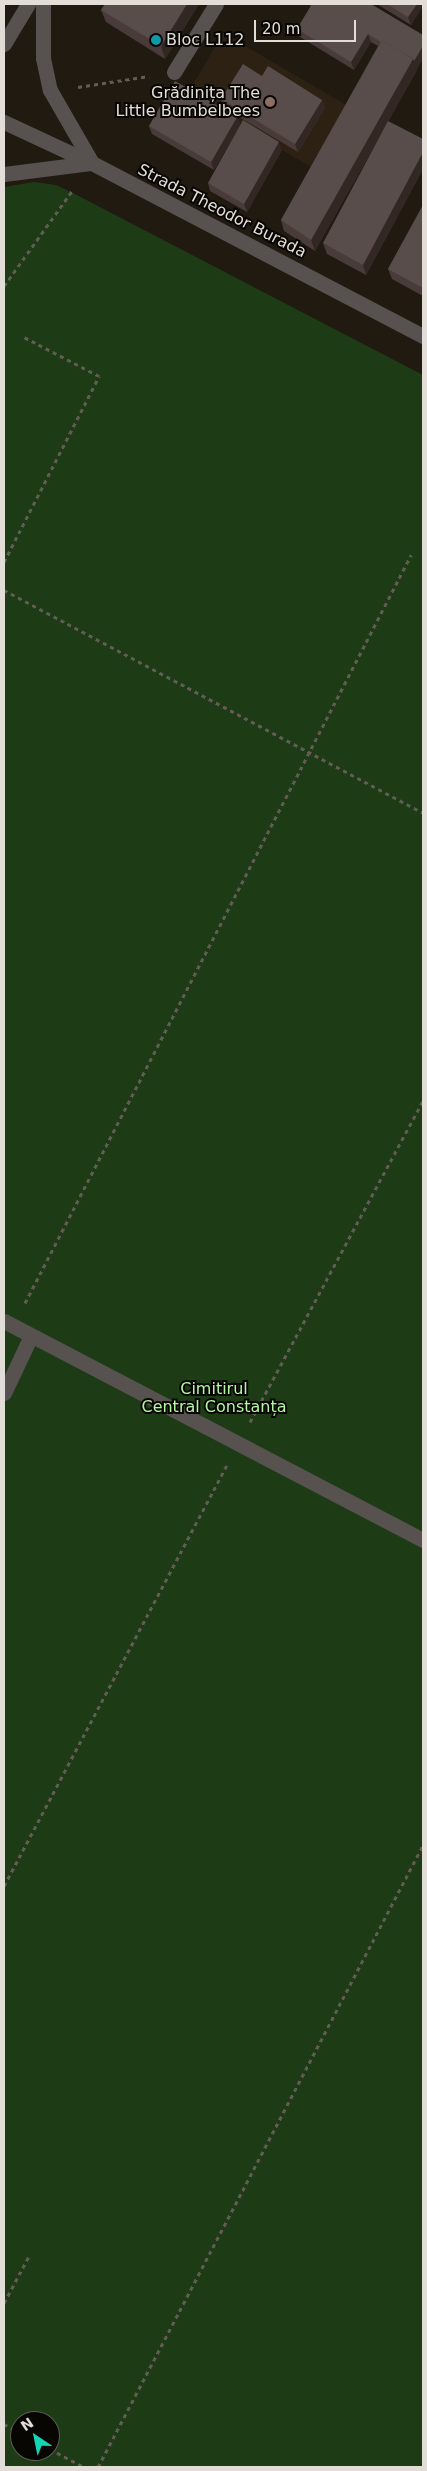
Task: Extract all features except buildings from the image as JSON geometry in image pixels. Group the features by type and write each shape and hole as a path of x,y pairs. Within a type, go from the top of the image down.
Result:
{"street":[{"path":"4,44 28,4"},
{"path":"4,174 92,163 50,90 43,58 43,4"},
{"path":"174,72 216,4"},
{"name":"Strada Theodor Burada","path":"4,122 92,163 423,336"},
{"path":"8,1324 423,1540"},
{"path":"4,1393 31,1336"}],"path":[{"path":"72,88 174,72"},
{"path":"4,286 75,186"},
{"path":"4,562 99,376 22,336"},
{"path":"8,1324 309,753 411,555"},
{"path":"4,590 423,814"},
{"path":"4,1886 238,1444 423,1101"},
{"path":"98,2467 423,1845"},
{"path":"4,2302 29,2256"},
{"path":"60,2454 84,2467"}],"shaded area":[{"name":"Grădinița The Little Bumbelbees","path":"223,33 353,109 318,171 187,95"}],"green space":[{"name":"Cimitirul Central Constanța","path":"34,182 56,185 71,192 423,375 423,2467 4,2467 4,187"}],"place":[{"name":"Bloc L112","path":"156,40"},
{"name":"Grădinița The Little Bumbelbees","path":"270,102"}]}
